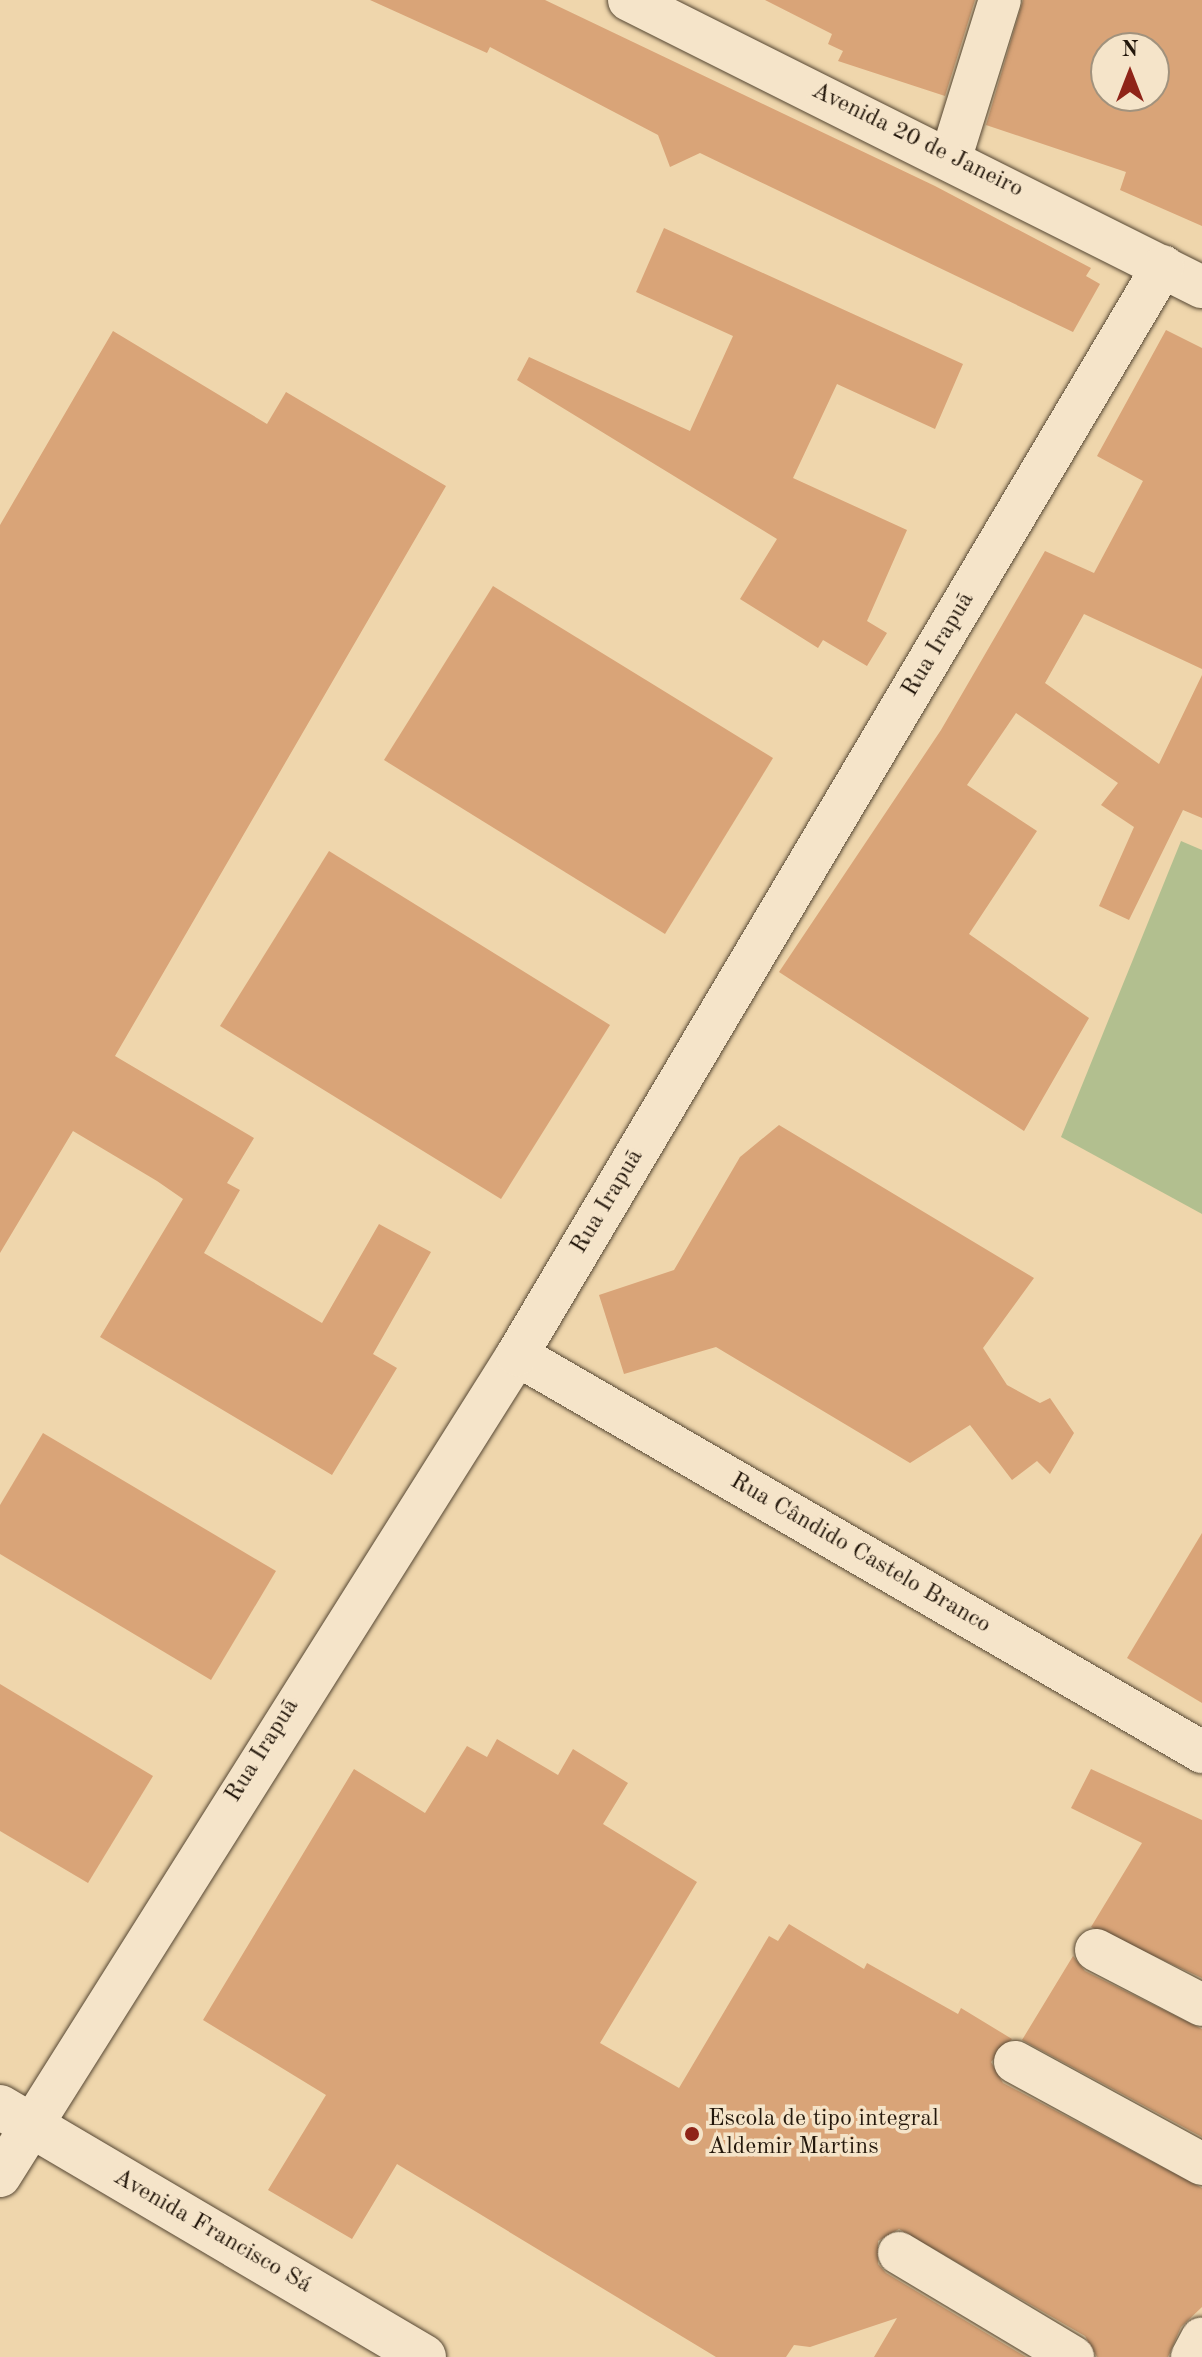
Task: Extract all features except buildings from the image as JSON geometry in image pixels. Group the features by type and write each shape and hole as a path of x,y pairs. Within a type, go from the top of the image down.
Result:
{"main road":[{"name":"Avenida Francisco Sá","path":"15,2116 424,2357"}],"street":[{"name":"Avenida 20 de Janeiro","path":"629,0 951,157 1202,287"},
{"path":"951,157 1000,0"},
{"name":"Rua Irapuã","path":"0,2176 15,2116 517,1355 1163,266"},
{"name":"Rua Cândido Castelo Branco","path":"517,1355 1202,1752"},
{"path":"1096,1950 1202,2005"},
{"path":"1015,2062 1202,2164"},
{"path":"899,2253 1073,2357"},
{"path":"1192,2357 1202,2338"}],"green space":[{"path":"1181,841 1202,850 1202,1214 1061,1137"}],"place":[{"name":"Escola de tipo integral Aldemir Martins","path":"692,2134"}]}
